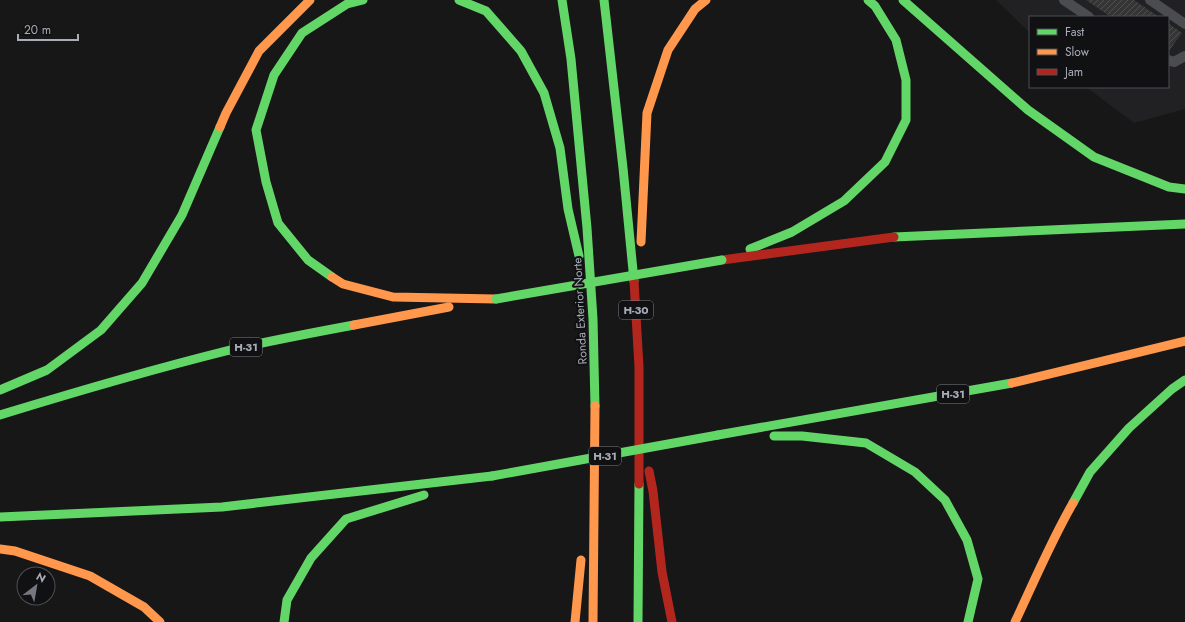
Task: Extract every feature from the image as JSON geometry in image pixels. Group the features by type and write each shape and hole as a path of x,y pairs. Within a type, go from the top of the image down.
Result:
{"highway":[{"path":"0,390 47,370 101,330 142,283 182,215 226,113 259,51 310,0"},
{"path":"363,0 347,4 302,33 274,75 256,130 266,182 278,223 308,260 343,284 393,297 496,299"},
{"path":"459,0 486,11 521,51 544,93 560,148 568,209 593,319"},
{"name":"Ronda Exterior Norte","path":"562,0 573,74 587,228 593,319 595,384 593,622"},
{"name":"H-30","path":"604,0 623,168 636,307 639,367 638,622"},
{"path":"636,307 647,113 668,50 695,9 706,0"},
{"path":"722,260 792,232 844,201 885,162 906,120 906,80 896,40 875,6 868,0"},
{"path":"903,0 1028,110 1094,157 1169,187 1185,189"},
{"name":"H-31","path":"0,415 88,388 227,351 333,328 722,260 896,237 1185,224"},
{"name":"H-31","path":"0,517 222,508 492,476 1010,384 1185,340"},
{"path":"1015,622 1058,528 1090,472 1129,428 1172,389 1185,380"},
{"path":"585,516 595,384"},
{"path":"639,425 653,491 662,572 672,622"},
{"path":"718,435 802,436 866,443 915,472 945,500 966,540 978,579 968,622"},
{"path":"284,622 288,600 311,558 346,519 492,476"},
{"path":"575,622 582,547"},
{"path":"0,549 15,551 90,576 144,607 160,622"}],"lane":[{"path":"1064,0 1088,16"},
{"path":"1150,0 1185,24"},
{"path":"1169,60 1174,62 1185,56"}],"shaded area":[{"path":"996,0 1185,0 1185,109 1134,123 1087,88 1169,88 1169,16 1029,16 1029,32"}],"building":[{"path":"1086,0 1134,0 1158,16 1110,16"},
{"path":"1169,24 1182,33 1169,51"}],"traffic: fast":[{"path":"332,277 308,260 278,223 266,182 256,130 274,75 302,33 347,4 363,0"},
{"path":"459,0 486,11 521,51 544,93 560,148 568,209 579,256"},
{"path":"562,0 571,59 587,228 593,319 595,406"},
{"path":"604,0 634,281"},
{"path":"750,249 792,232 844,201 885,162 906,120 906,80 896,40 875,6 868,0"},
{"path":"903,0 1028,110 1094,157 1169,187 1185,189"},
{"path":"0,390 47,370 101,330 142,283 182,215 220,127"},
{"path":"894,237 1185,224"},
{"path":"496,299 722,260"},
{"path":"0,415 226,351 274,340 354,325"},
{"path":"1073,503 1090,472 1129,428 1172,389 1185,380"},
{"path":"718,435 1012,383"},
{"path":"492,476 718,435"},
{"path":"774,436 802,436 866,443 915,472 945,500 967,540 978,579 968,622"},
{"path":"0,517 222,507 492,476"},
{"path":"638,622 639,484"},
{"path":"284,622 287,600 311,558 346,519 424,495"}],"traffic: slow":[{"path":"220,127 259,51 310,0"},
{"path":"641,242 647,113 668,50 695,9 706,0"},
{"path":"332,277 343,284 393,297 496,299"},
{"path":"354,325 449,307"},
{"path":"1012,383 1185,341"},
{"path":"593,622 595,406"},
{"path":"1015,622 1050,547 1073,503"},
{"path":"0,549 15,551 90,576 144,607 160,622"},
{"path":"575,622 581,560"}],"traffic: jam":[{"path":"722,260 894,237"},
{"path":"634,281 639,367 639,484"},
{"path":"649,471 653,491 662,572 672,622"}]}
